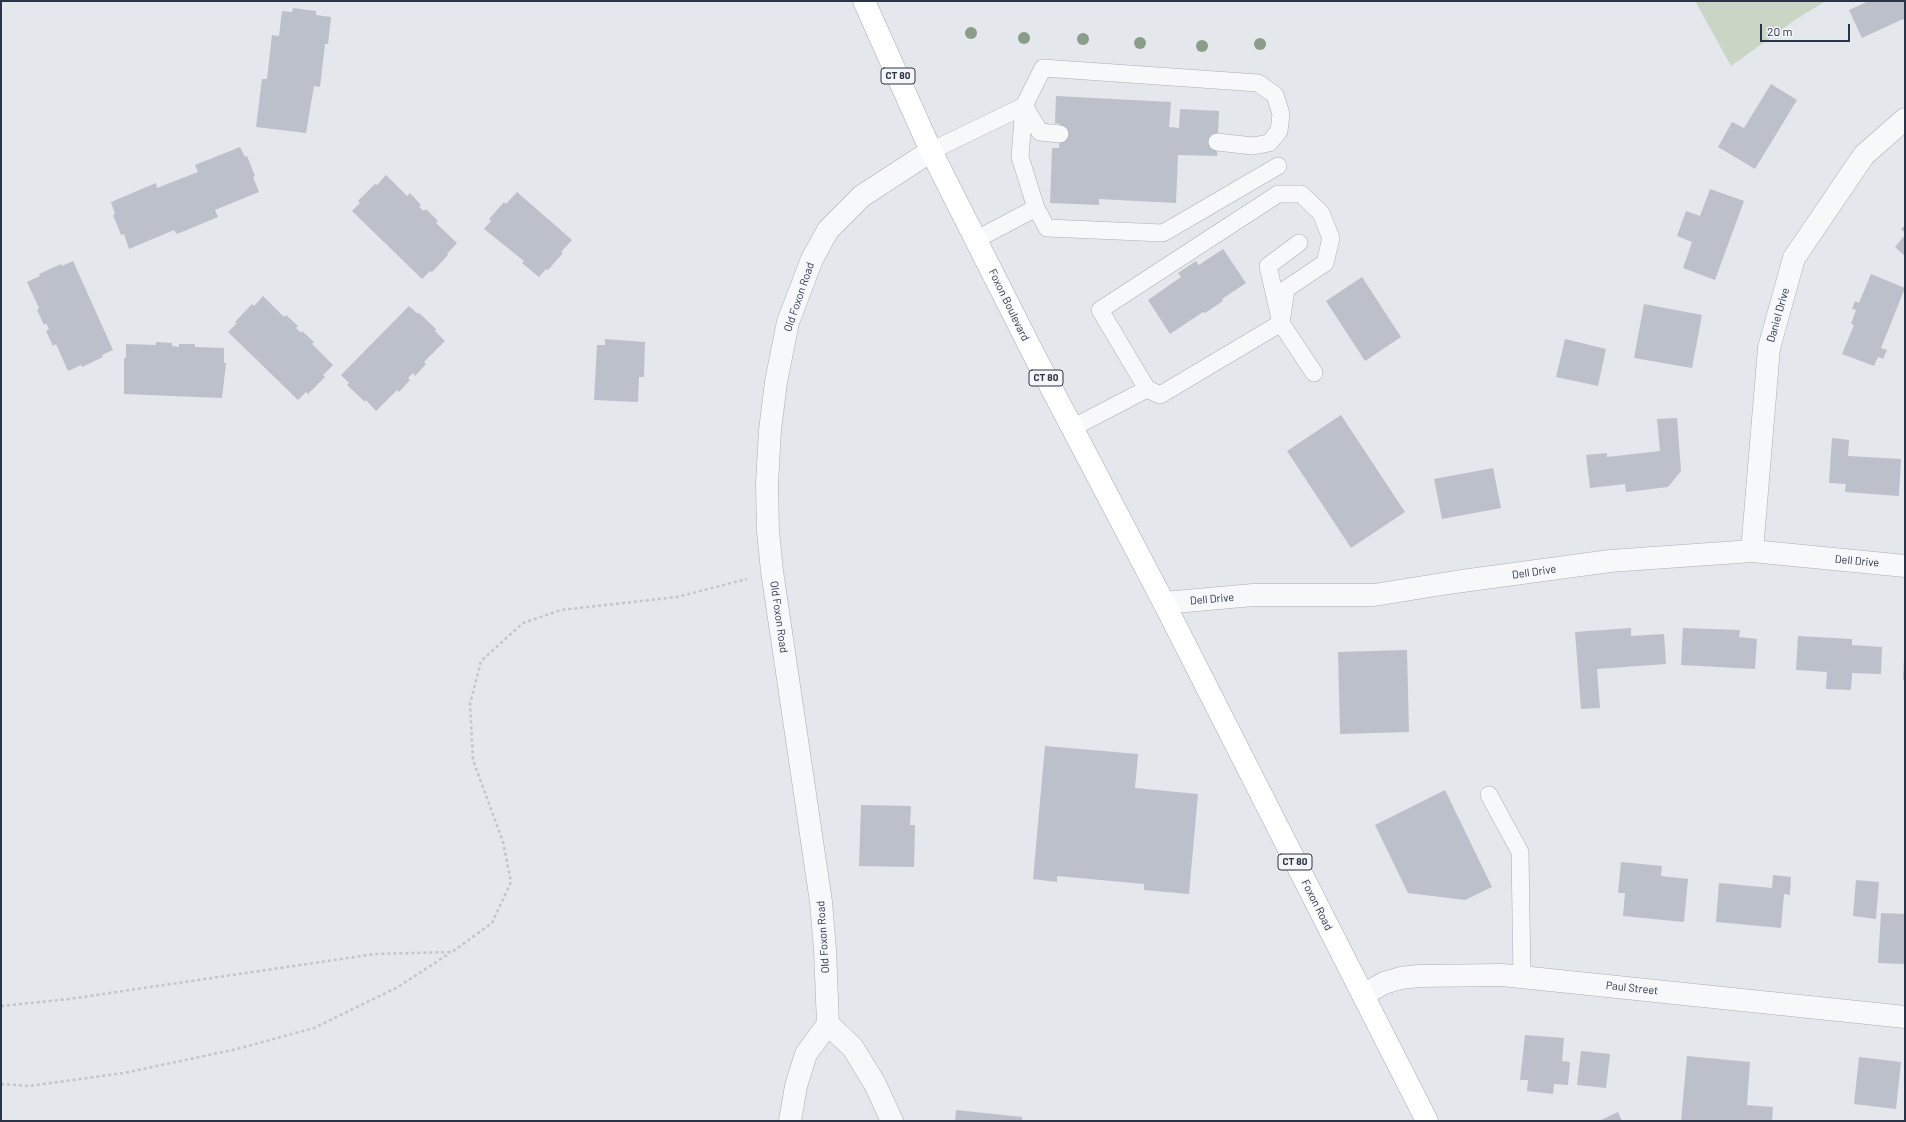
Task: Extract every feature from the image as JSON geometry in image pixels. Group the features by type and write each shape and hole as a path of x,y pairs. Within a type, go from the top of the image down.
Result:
{"main road":[{"name":"Foxon Boulevard","path":"864,1 931,151 1072,428 1164,603"},
{"name":"Foxon Road","path":"1164,603 1427,1121"}],"street":[{"name":"Daniel Drive","path":"1752,551 1769,348 1794,258 1864,155 1905,119"},
{"name":"Old Foxon Road","path":"828,1024 825,950 821,902 772,571 768,531 767,484 770,430 776,382 788,322 812,259 828,230 862,196 931,151"},
{"name":"Dell Drive","path":"1164,603 1253,595 1374,595 1455,582 1610,561 1752,551 1905,566"},
{"name":"Paul Street","path":"1363,995 1384,983 1401,978 1419,976 1502,975 1905,1016"},
{"path":"790,1121 796,1086 806,1054 828,1024 853,1048 875,1084 892,1121"}],"lane":[{"path":"1217,142 1254,146 1269,143 1278,131 1281,114 1275,95 1258,83 1043,68 1024,106 1020,156 1036,208 1047,228 1163,233 1278,166"},
{"path":"931,151 1024,106"},
{"path":"1024,106 1040,132 1060,134"},
{"path":"1278,194 1301,194 1321,213 1331,238 1325,263 1286,289 1281,323 1160,395 1146,389 1100,310 1278,194"},
{"path":"976,240 1036,208"},
{"path":"1299,243 1268,266 1281,323 1314,373"},
{"path":"1072,428 1146,389"},
{"path":"1489,795 1520,852 1522,976"}],"path":[{"path":"1,1084 29,1086 124,1073 237,1049 314,1028 398,987 452,952 492,923 511,882 503,842 474,760 470,704 481,661 523,623 561,610 677,597 772,571"},
{"path":"1,1006 69,999 375,954 452,952"}],"green space":[{"path":"1695,1 1826,1 1798,18 1731,66"}],"building":[{"path":"1869,1 1905,1 1905,23 1903,19 1862,38 1849,10"},
{"path":"293,8 316,11 316,15 331,17 328,44 325,44 320,87 314,86 306,133 256,127 262,79 267,79 272,35 279,36 282,11 292,12"},
{"path":"1771,84 1797,100 1755,169 1718,147 1732,122 1744,128"},
{"path":"1056,96 1171,102 1169,127 1179,128 1180,109 1219,111 1217,156 1178,155 1176,203 1099,199 1099,205 1050,203 1052,148 1059,148 1060,124 1055,123"},
{"path":"240,147 245,157 247,156 255,176 253,177 259,192 215,210 218,217 177,234 174,230 129,249 124,234 121,235 113,215 115,214 111,202 156,183 157,188 198,172 195,165"},
{"path":"386,175 407,196 410,193 421,205 419,207 424,211 426,209 438,221 436,223 457,243 432,272 430,271 422,279 352,211 360,203 358,201 375,184 377,185"},
{"path":"1710,189 1744,201 1715,280 1683,268 1692,242 1677,236 1686,211 1700,216"},
{"path":"517,192 572,240 548,270 546,269 539,277 522,263 524,261 484,229 491,221 489,219 504,202 506,204"},
{"path":"1905,225 1905,233 1901,229"},
{"path":"1905,235 1905,256 1895,247"},
{"path":"1223,249 1246,283 1222,299 1223,301 1205,313 1203,312 1170,334 1148,300 1181,277 1178,273 1196,261 1199,265"},
{"path":"73,261 113,350 102,355 103,357 82,367 81,365 68,371 56,344 53,346 46,331 49,329 46,323 44,325 37,310 39,308 27,282 40,276 39,274 61,264 62,266"},
{"path":"1871,274 1905,288 1881,348 1887,350 1883,359 1878,357 1874,366 1842,354 1854,325 1851,324 1856,310 1852,309 1855,301 1859,303"},
{"path":"1362,277 1401,337 1365,361 1326,301"},
{"path":"263,296 284,317 286,315 298,326 296,328 301,333 302,331 314,342 312,344 333,365 323,375 325,377 308,394 306,392 298,400 228,332 252,304 254,306"},
{"path":"1644,304 1702,315 1692,368 1634,358"},
{"path":"409,306 436,329 435,331 445,341 424,362 426,364 415,376 413,373 408,378 410,380 399,392 397,390 376,411 366,400 365,402 347,385 349,383 341,375"},
{"path":"605,339 645,342 644,377 639,377 638,402 594,400 597,345 605,345"},
{"path":"1565,339 1606,349 1598,386 1556,377"},
{"path":"156,342 172,343 172,346 179,347 179,344 195,344 195,347 224,348 224,363 226,363 222,398 124,394 124,358 126,358 126,344 156,345"},
{"path":"1341,415 1405,512 1351,548 1287,451"},
{"path":"1677,418 1681,471 1668,487 1626,492 1625,484 1590,488 1586,455 1607,453 1607,457 1660,451 1657,419"},
{"path":"1832,438 1849,440 1848,456 1901,459 1899,496 1845,492 1846,484 1829,483"},
{"path":"1493,468 1501,508 1442,519 1434,479"},
{"path":"1631,628 1631,636 1664,634 1666,664 1597,669 1600,708 1581,709 1575,632"},
{"path":"1683,628 1740,630 1739,637 1757,639 1755,669 1681,665"},
{"path":"1798,636 1852,639 1852,645 1882,647 1881,674 1852,673 1851,690 1826,689 1827,672 1796,670"},
{"path":"1407,650 1409,732 1340,734 1338,652"},
{"path":"1904,658 1905,680 1903,680"},
{"path":"1045,746 1138,754 1135,788 1198,794 1189,894 1144,890 1144,884 1057,876 1057,882 1033,879"},
{"path":"1445,790 1492,887 1465,900 1408,893 1375,825"},
{"path":"861,805 911,806 910,825 915,825 914,867 859,866"},
{"path":"1621,862 1662,866 1661,876 1688,879 1684,922 1623,916 1625,893 1618,893"},
{"path":"1773,875 1791,877 1790,895 1784,894 1781,928 1716,922 1719,883 1772,888"},
{"path":"1856,880 1879,882 1876,919 1853,916"},
{"path":"1881,913 1905,914 1905,964 1878,963"},
{"path":"1525,1035 1564,1038 1562,1061 1570,1062 1568,1085 1554,1084 1553,1094 1527,1091 1528,1080 1520,1080"},
{"path":"1581,1051 1610,1054 1606,1088 1577,1085"},
{"path":"1687,1056 1750,1062 1747,1105 1773,1107 1772,1121 1681,1121"},
{"path":"1859,1057 1901,1062 1896,1109 1854,1104"},
{"path":"956,1110 1022,1117 1022,1121 955,1121"},
{"path":"1618,1112 1622,1121 1599,1121"}]}
